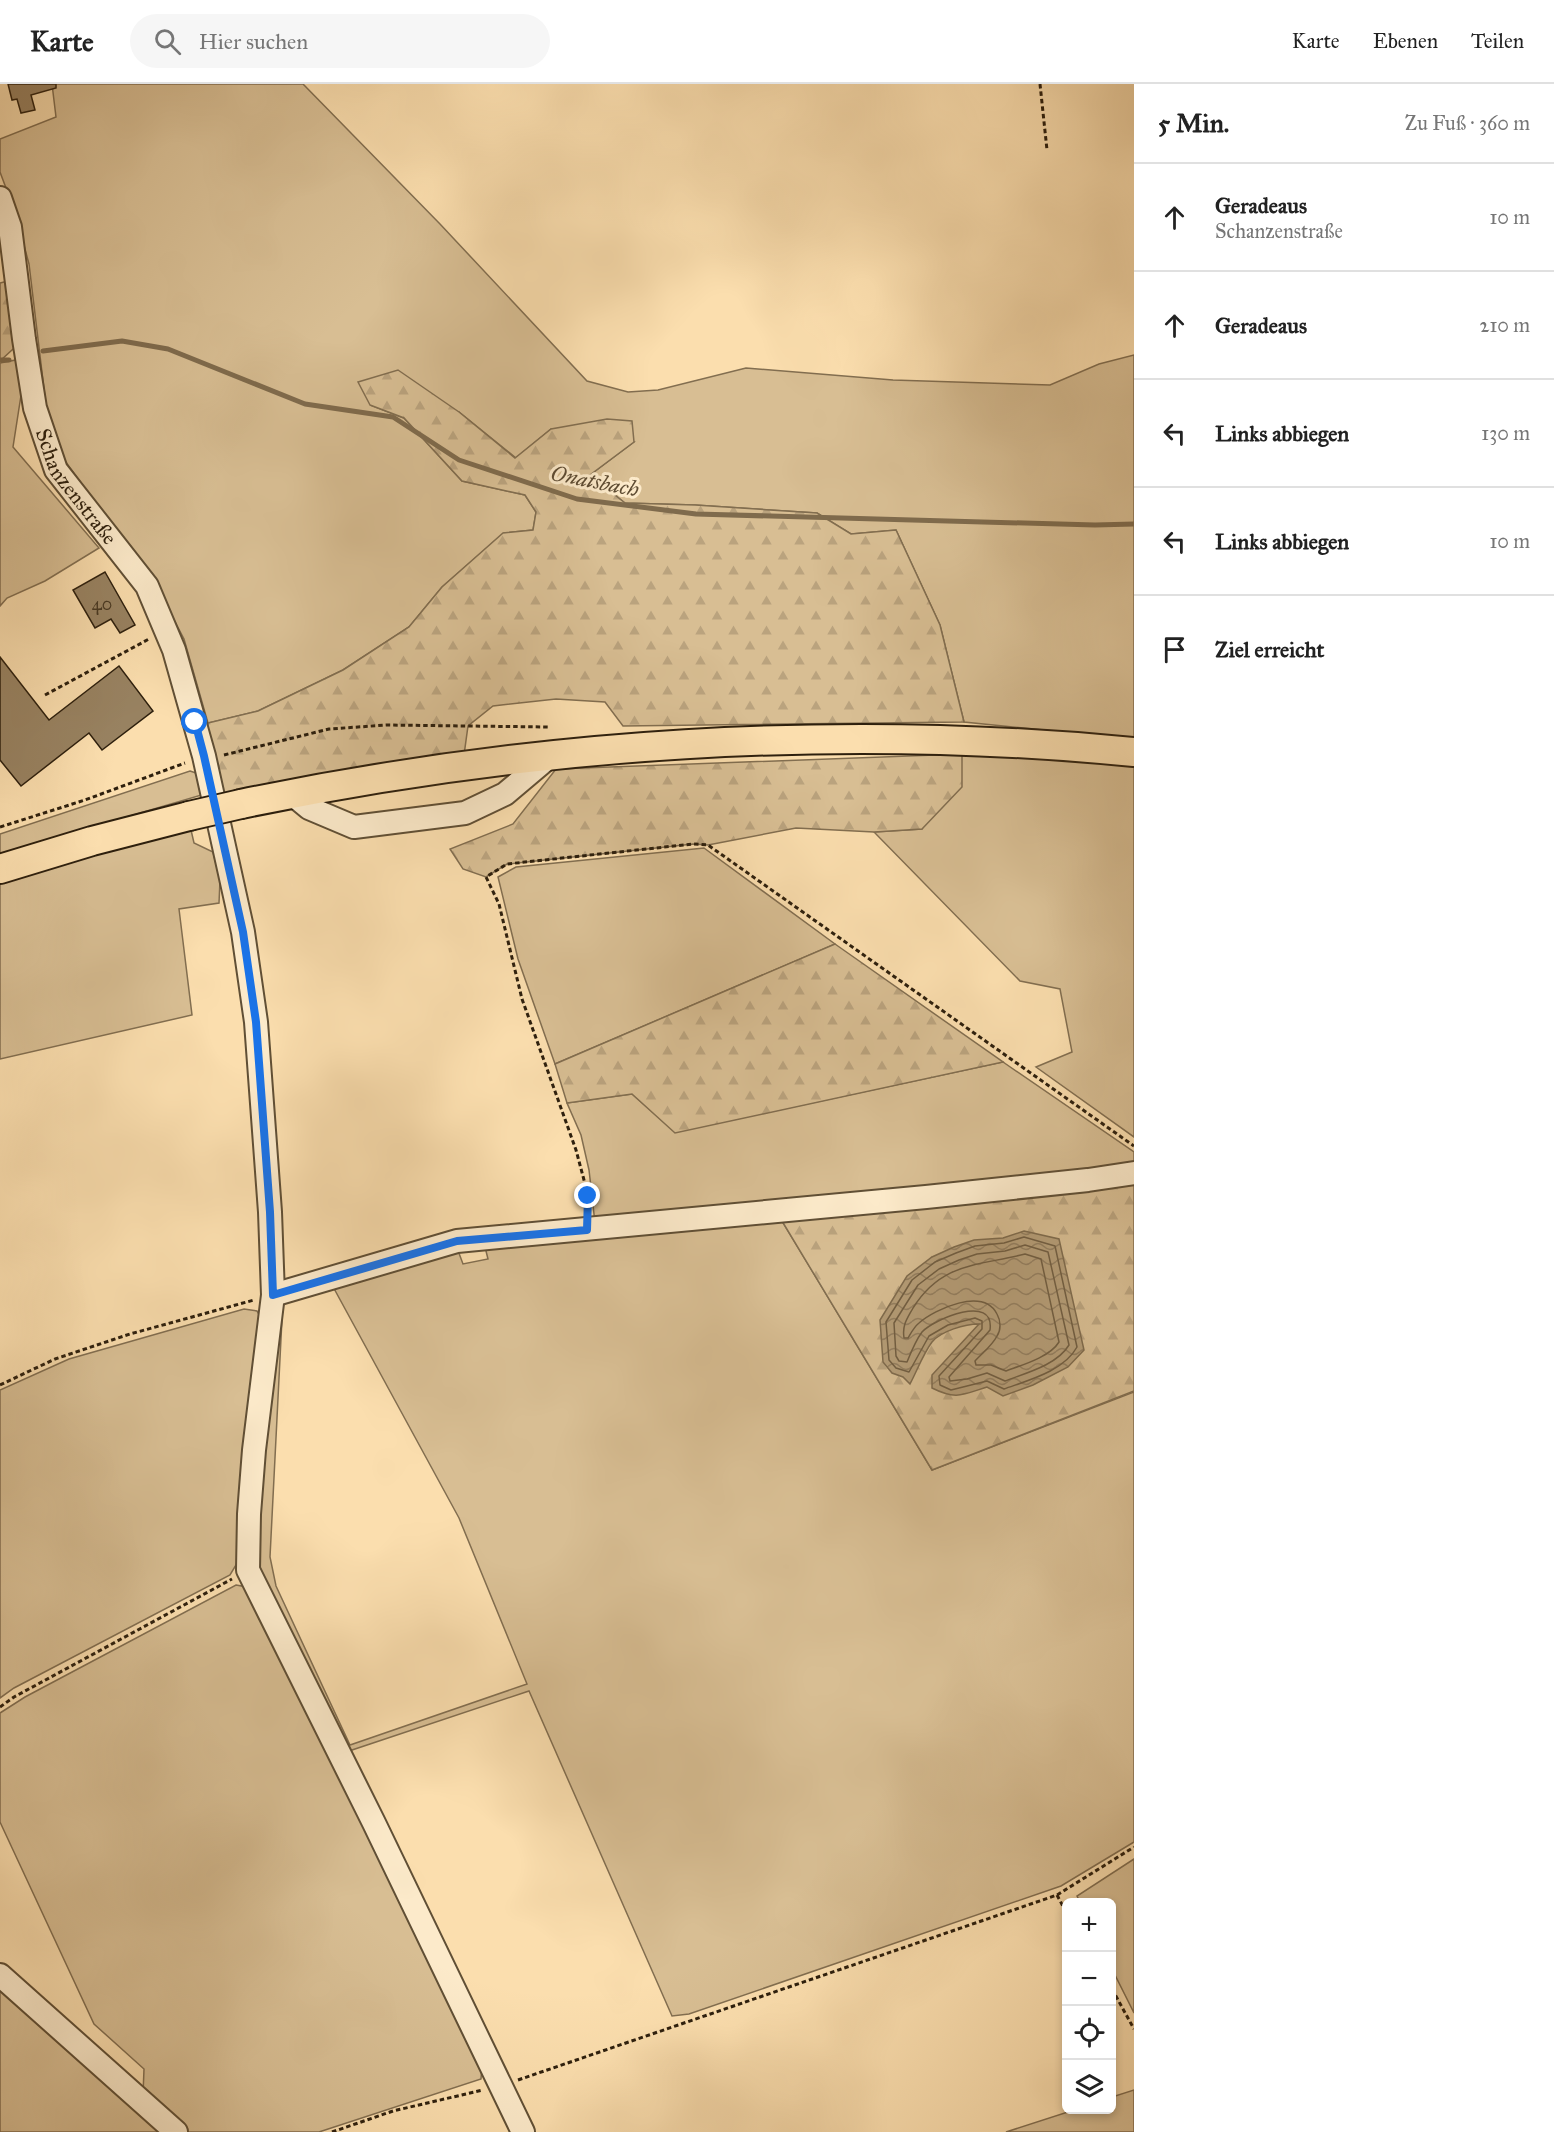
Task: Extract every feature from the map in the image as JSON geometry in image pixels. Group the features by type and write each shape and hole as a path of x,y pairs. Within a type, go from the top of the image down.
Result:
{"main road":[{"path":"0,869 92,841 241,804 422,771 550,756 710,743 870,739 1030,744 1134,752"}],"street":[{"name":"Schanzenstraße","path":"0,198 10,227 35,408 56,470 147,586 167,632 204,756 243,932 256,1022 270,1212 273,1295 252,1472 248,1570"},
{"path":"292,794 309,808 354,827 465,813 505,794 550,756"},
{"path":"273,1295 457,1241 926,1197 1134,1173"},
{"path":"248,1570 523,2132"},
{"path":"0,1975 176,2132"}],"path":[{"path":"1040,84 1047,150"},
{"path":"45,695 147,640 167,632"},
{"path":"0,827 85,800 204,756 231,754 329,729 387,725 548,727"},
{"path":"587,1230 588,1196 576,1150 522,999 499,904 486,877 507,864 708,844 1134,1146"},
{"path":"0,1385 55,1359 108,1341 273,1295"},
{"path":"0,1707 14,1697 248,1570"},
{"path":"332,2132 393,2111 500,2086 1057,1895 1134,1846"},
{"path":"1057,1895 1062,1904"},
{"path":"1116,1996 1134,2029"}],"green space":[{"path":"52,84 303,84 440,224 587,381 628,392 658,390 746,368 893,380 1050,385 1099,364 1134,355 1134,739 964,722 940,625 896,530 851,534 817,513 625,503 590,475 634,442 551,429 516,458 459,412 370,405 404,418 462,481 525,495 536,512 533,530 504,533 442,587 409,627 343,670 258,711 208,723 184,639 155,584 65,461 47,414 29,264 15,212 0,172 0,139 56,117"},
{"path":"16,279 24,339 0,361 0,283"},
{"path":"21,359 22,389 13,447 99,548 45,581 7,598 0,606 0,363"},
{"path":"398,370 459,412 515,458 551,429 607,419 632,421 634,442 590,475 625,503 817,513 851,534 896,530 940,625 964,722 623,726 605,702 556,699 493,706 468,726 464,755 216,798 204,756 208,723 258,711 343,670 409,627 442,587 503,533 533,530 536,512 525,495 462,481 404,418 370,405 358,382"},
{"path":"962,754 1134,764 1134,1137 1036,1067 1072,1052 1060,989 1020,981 874,832 922,829"},
{"path":"962,754 962,787 922,829 874,832 796,828 708,845 693,844 507,864 486,877 463,869 450,849 513,824 556,769"},
{"path":"190,771 202,775 205,794 0,854 0,834"},
{"path":"191,830 194,843 213,852 220,880 219,903 179,909 192,1015 0,1059 0,881 49,866"},
{"path":"704,848 835,944 555,1064 518,959 498,877 516,867"},
{"path":"835,944 1003,1062 675,1133 632,1094 567,1103 555,1064"},
{"path":"1003,1062 1134,1152 1134,1164 788,1205 595,1223 589,1170 581,1135 567,1103 632,1094 675,1132"},
{"path":"1134,1177 1134,1391 932,1470 779,1216"},
{"path":"779,1216 932,1470 1134,1392 1134,1842 1061,1886 689,2014 672,2016 529,1691 346,1752 262,1582 255,1550 276,1311 283,1299 270,1557 276,1586 350,1745 527,1684 459,1518 331,1283 457,1248 463,1264 488,1259 484,1243"},
{"path":"244,1309 257,1311 263,1321 242,1555 230,1575 14,1688 0,1698 0,1390 69,1359"},
{"path":"236,1585 247,1587 259,1619 272,1631 482,2066 481,2079 319,2132 184,2132 143,2095 144,2069 94,2024 0,1822 0,1713 25,1697"},
{"path":"1134,1859 1134,2013 1116,1977 1116,1898 1078,1898 1077,1896"},
{"path":"0,1981 168,2132 0,2132"},
{"path":"1134,2090 1134,2132 1006,2132 1062,2114 1116,2114 1116,2096"}],"water":[{"path":"1024,1231 1059,1239 1084,1350 1068,1367 1033,1385 1003,1396 987,1387 959,1395 947,1394 932,1388 932,1375 979,1324 973,1324 954,1329 936,1338 926,1352 910,1384 903,1377 892,1373 883,1362 880,1320 907,1276 932,1257 954,1247 974,1240 1003,1238"}],"building":[{"path":"8,84 56,84 56,88 31,95 35,110 21,113 17,99 12,100"},
{"path":"105,572 135,625 120,633 111,619 95,628 73,590"},
{"path":"0,657 49,720 119,666 153,711 102,750 89,733 21,786 0,760"}],"waterway":[{"name":"Onatsbach","path":"43,351 122,341 168,349 305,404 393,417 459,460 577,499 696,514 1095,525 1134,524"},
{"name":"Onatsbach","path":"0,360 9,360"}],"route":[{"path":"195,722 243,932 256,1022 270,1212 273,1295 457,1241 587,1230 588,1196"}]}
